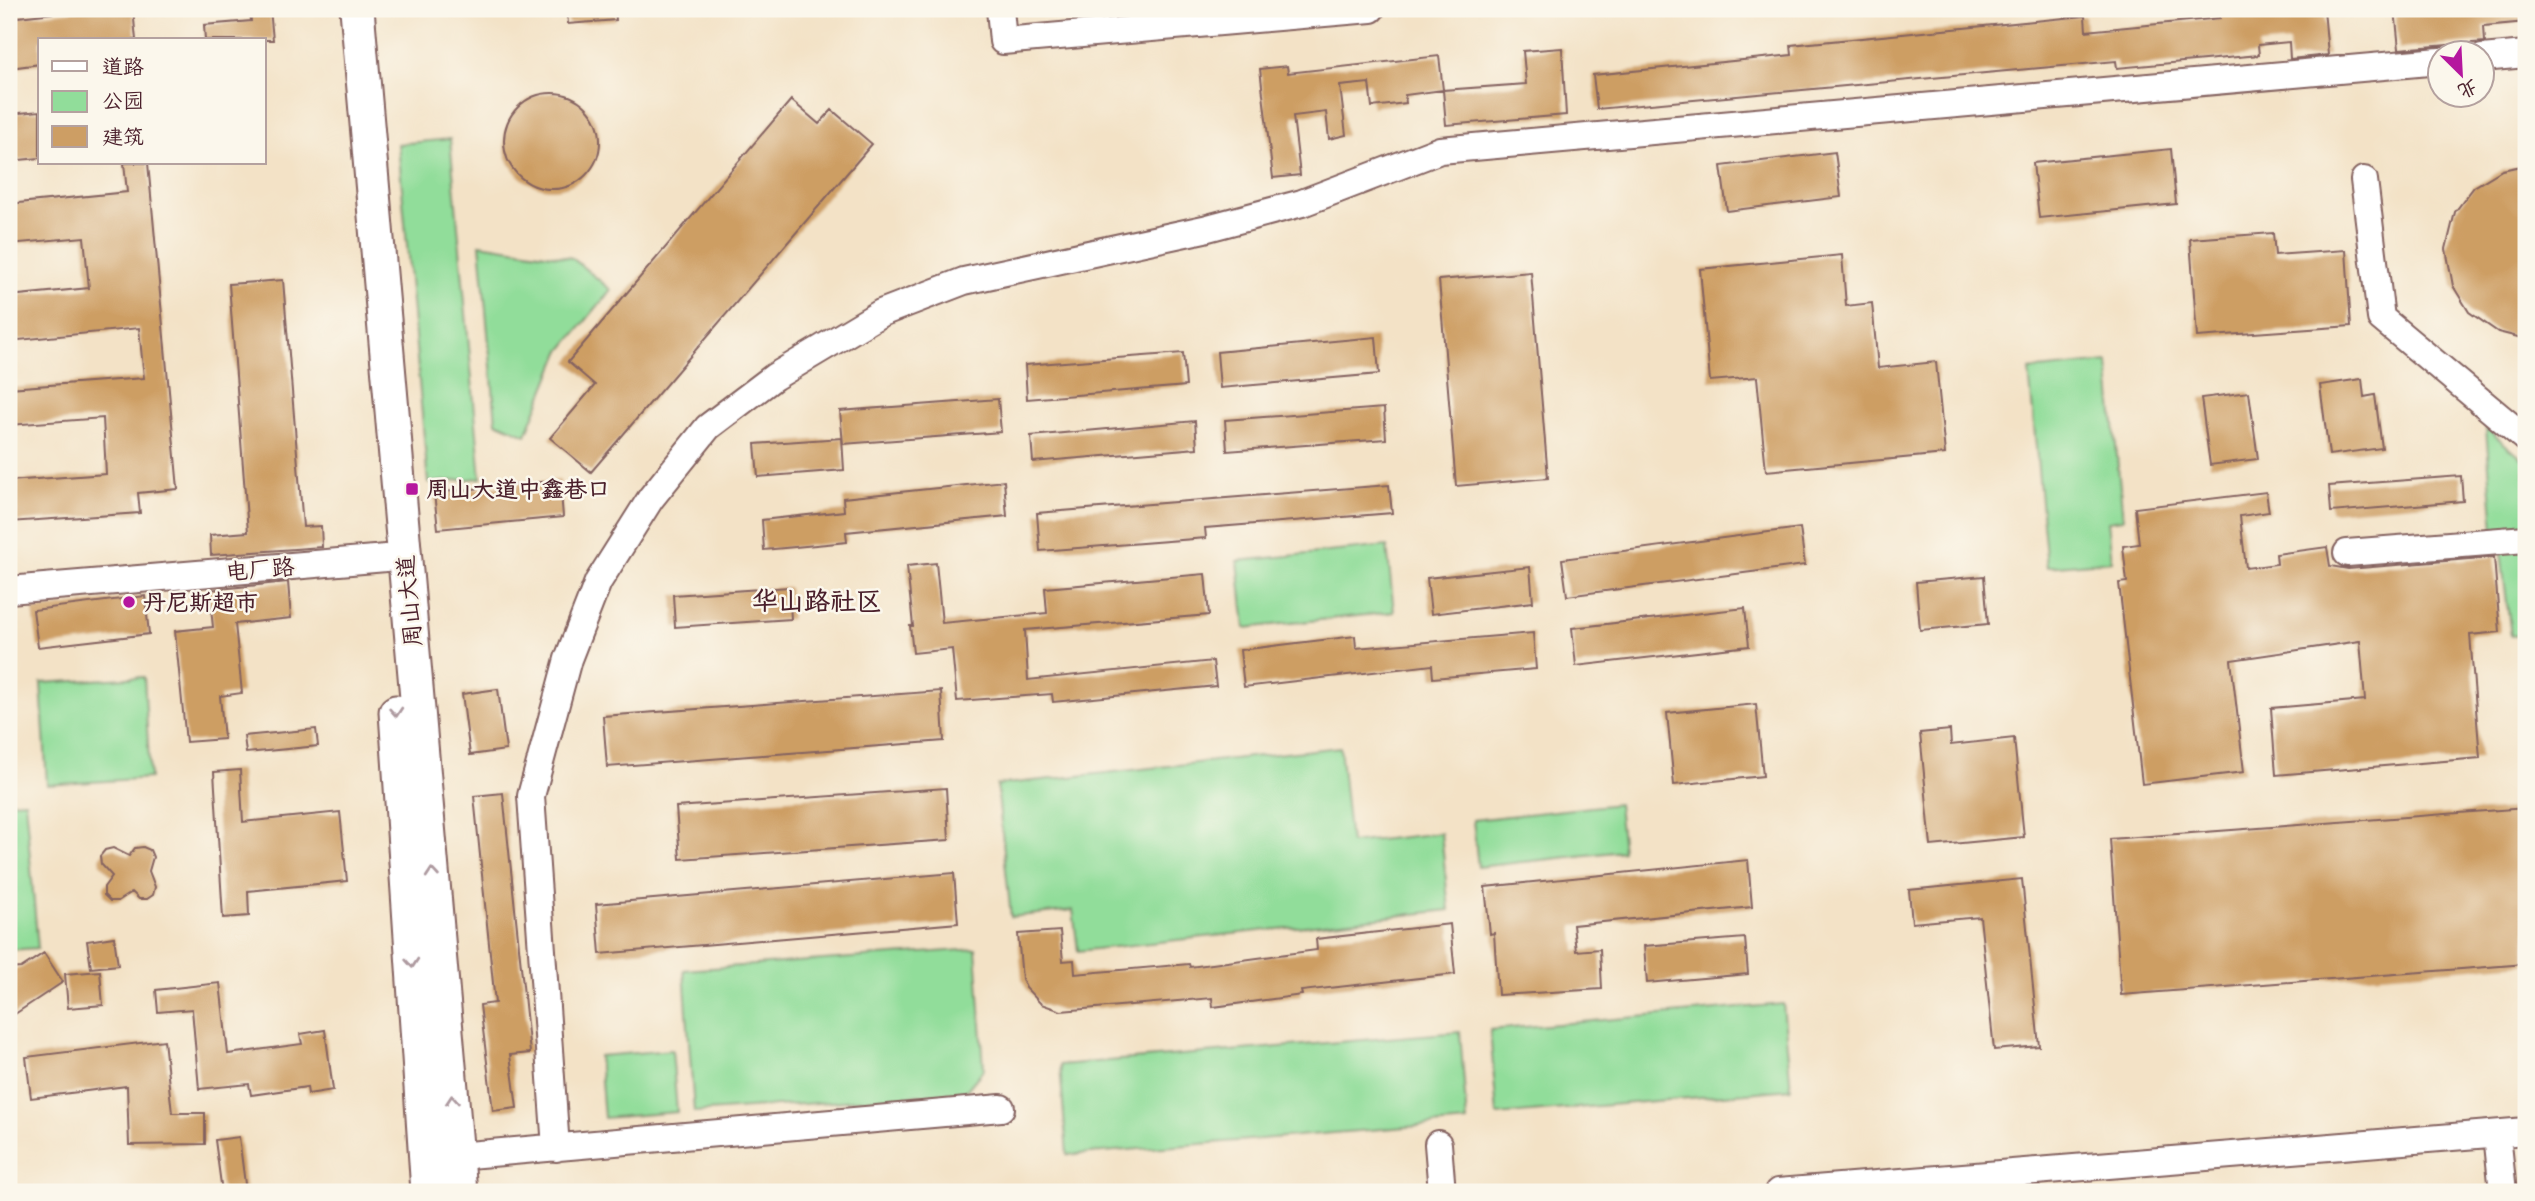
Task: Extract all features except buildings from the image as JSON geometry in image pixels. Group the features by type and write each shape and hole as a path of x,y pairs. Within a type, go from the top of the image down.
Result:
{"main road":[{"name":"周山大道","path":"338,9 386,558 428,1192"},
{"name":"周山大道","path":"357,9 460,1192"}],"street":[{"path":"1000,9 1003,41 1371,9"},
{"path":"2496,57 2526,54"},
{"path":"556,1148 531,796 568,659 598,582 651,498 708,428 774,377 881,313 964,281 1204,229 1302,202 1440,150 2426,62"},
{"path":"2364,180 2381,318 2526,439"},
{"path":"2347,552 2526,539"},
{"name":"电厂路","path":"9,590 386,558"},
{"path":"457,1156 1001,1108"},
{"path":"1778,1192 2526,1131"},
{"path":"2497,1133 2503,1192"},
{"path":"1438,1144 1442,1192"}],"green space":[{"path":"450,139 481,478 428,483 398,144"},
{"path":"480,244 572,258 611,290 560,352 526,435 496,422"},
{"path":"2108,362 2123,519 2108,521 2112,561 2047,567 2029,370"},
{"path":"2486,428 2526,462 2526,528 2494,531"},
{"path":"1387,546 1394,612 1245,628 1238,561"},
{"path":"2526,549 2526,635 2511,636 2501,552"},
{"path":"144,677 150,778 47,785 41,683"},
{"path":"1340,747 1350,843 1441,833 1449,910 1078,951 1073,910 1011,917 997,785"},
{"path":"25,801 38,948 9,950 9,802"},
{"path":"1618,804 1623,851 1478,867 1473,820"},
{"path":"976,949 984,1069 965,1092 694,1112 684,970"},
{"path":"1783,1004 1791,1089 1497,1115 1490,1030"},
{"path":"1460,1032 1467,1122 1067,1155 1060,1065"},
{"path":"672,1050 677,1112 604,1118 599,1056"}],"place":[{"name":"周山大道中鑫巷口","path":"412,489"},
{"name":"丹尼斯超市","path":"129,602"}],"district":[{"name":"华山路社区","path":"817,601"}]}
